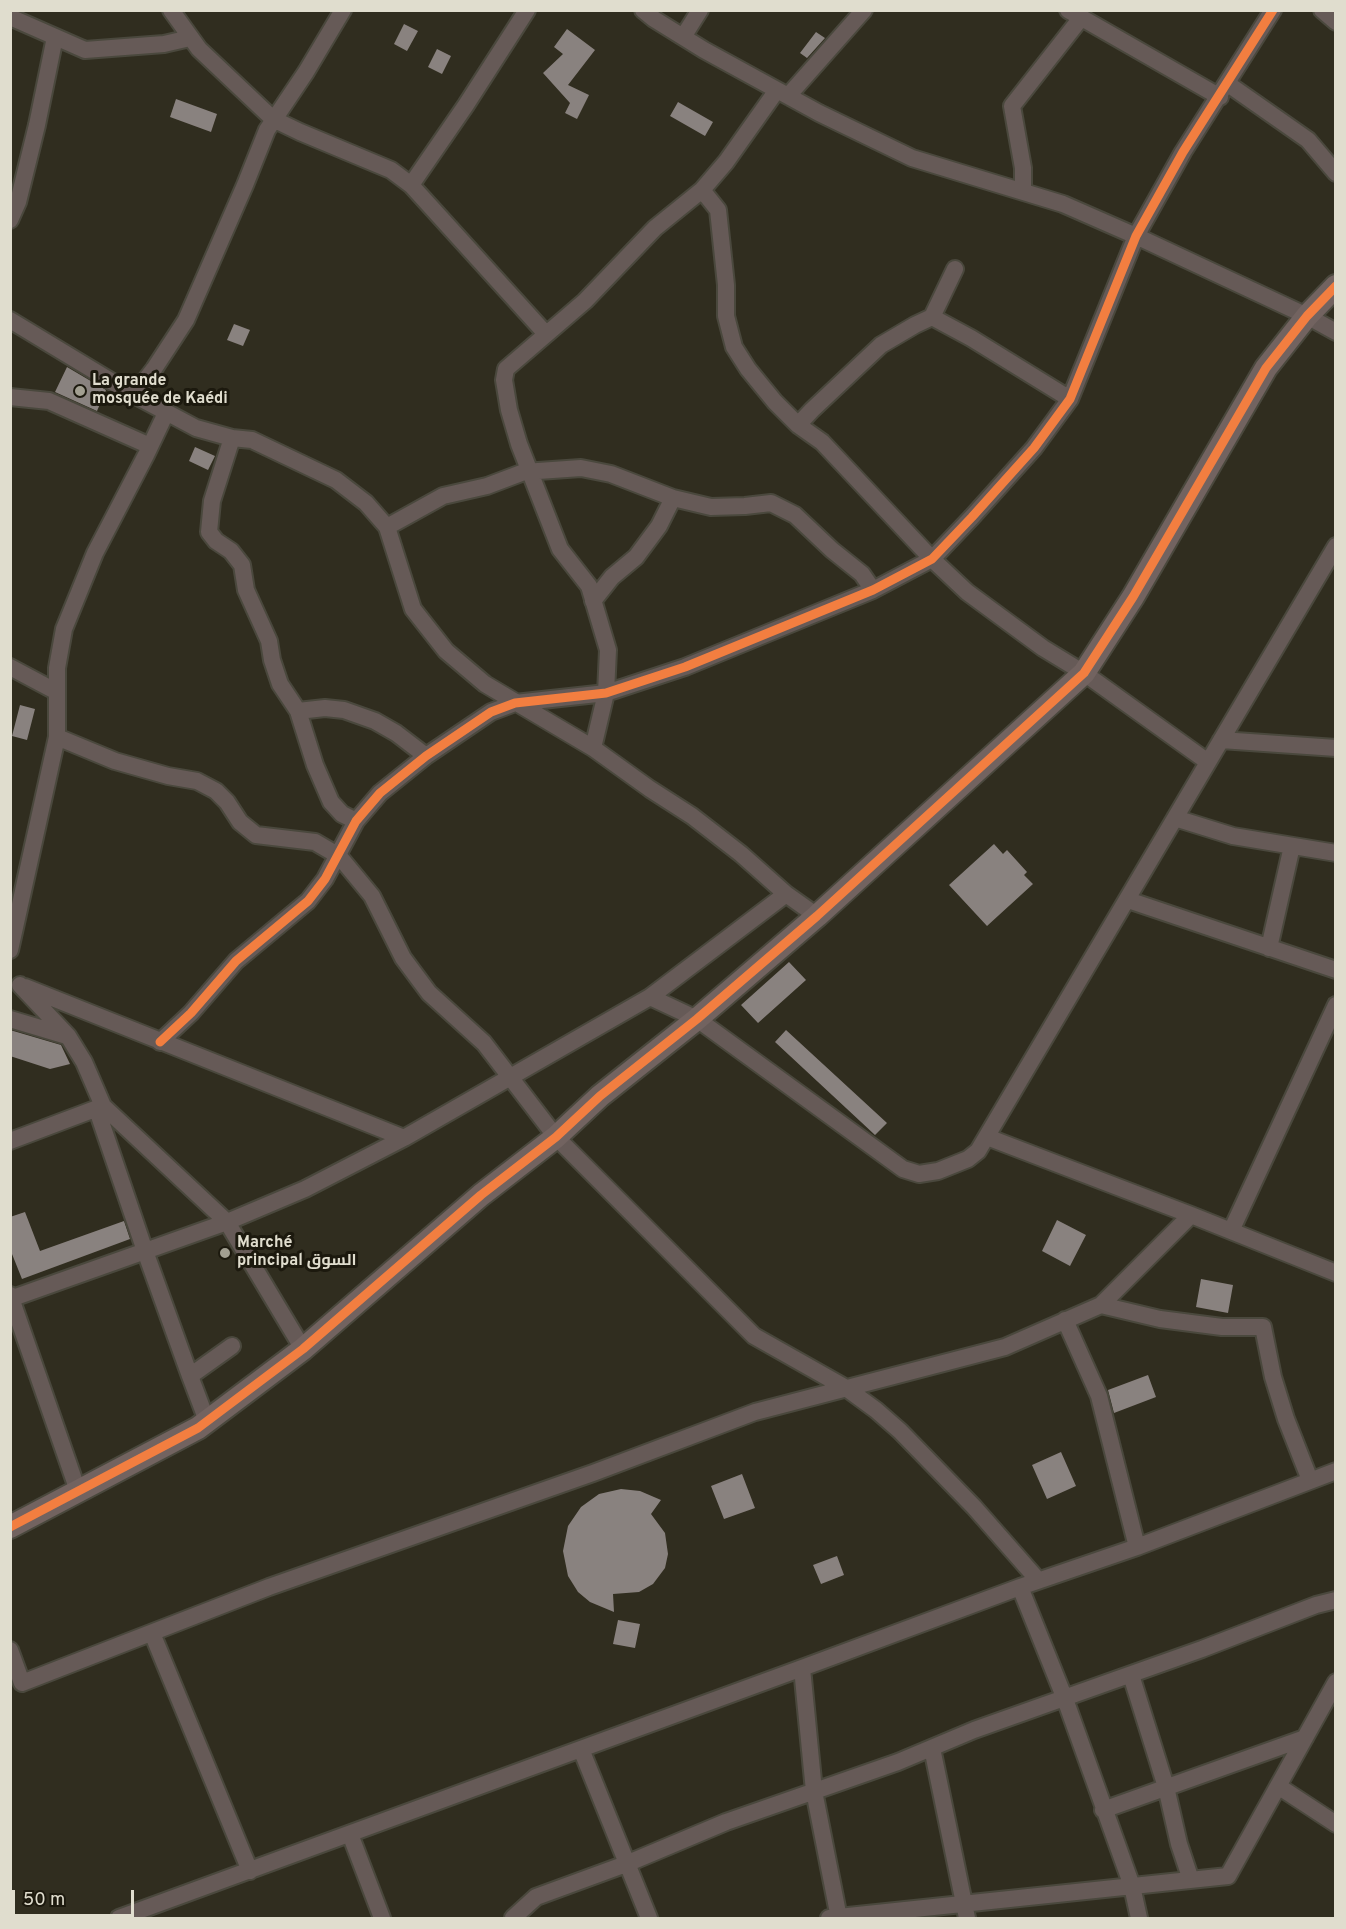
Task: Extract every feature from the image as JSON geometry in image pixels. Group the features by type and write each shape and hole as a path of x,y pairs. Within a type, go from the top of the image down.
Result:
{"street":[{"path":"171,10 199,49 273,118 300,132 391,170 411,185 546,334"},
{"path":"134,395 186,320 273,118 306,72 343,10"},
{"path":"411,185 466,105 526,10"},
{"path":"643,10 683,37 819,113 912,158 1063,204 1136,236 1306,316 1335,332"},
{"path":"683,37 700,10"},
{"path":"593,748 606,693 608,650 589,586 560,549 508,410 504,380 507,369 585,301 654,228 702,190 783,93 864,10"},
{"path":"160,1042 190,1013 236,961 308,901 339,856 356,821 380,793 426,756 491,712 515,703 606,693 685,668 873,590 932,559 1034,447 1070,399 1136,236 1183,152 1274,10"},
{"path":"1322,10 1335,22"},
{"path":"1023,191 1023,168 1012,106 1075,14 1224,91 1308,140 1335,173"},
{"path":"10,17 86,50 164,44 190,38"},
{"path":"10,220 18,202 37,125 55,37"},
{"path":"702,190 718,210 725,274 726,315 734,347 774,402 798,425 822,442 932,559 967,592 1043,648 1084,673 1208,762"},
{"path":"798,425 881,345 932,317 955,268"},
{"path":"10,1527 198,1428 303,1350 481,1195 556,1137 600,1096 697,1019 817,916 1084,673 1133,597 1266,368 1306,316 1335,286"},
{"path":"932,317 971,338 1070,399"},
{"path":"10,321 134,395 196,428 232,438 252,440 336,480 366,503 387,527 413,609 446,651 484,684 593,748 692,816 741,854 786,894 817,916"},
{"path":"10,397 49,401 150,446"},
{"path":"10,950 57,737 57,668 64,629 95,554 166,413"},
{"path":"232,438 212,501 209,532 216,541 231,551 242,565 246,590 269,641 272,660 280,684 298,711 315,765 331,802 342,814 356,821"},
{"path":"387,527 443,496 487,486 531,471 581,468 611,474 673,498 711,507 771,503 795,515 832,550 862,574 873,590"},
{"path":"593,601 612,577 636,556 659,525 673,498"},
{"path":"650,997 697,1019 903,1169 919,1174 938,1171 968,1159 978,1151 987,1137 1335,546"},
{"path":"10,667 57,692"},
{"path":"298,711 325,708 344,710 375,721 396,733 426,756"},
{"path":"57,737 115,761 168,776 197,781 216,791 227,802 240,822 256,835 315,842 339,856 372,896 403,958 429,993 484,1043 556,1137 754,1336 846,1388 900,1431 974,1507 1038,1580"},
{"path":"1221,740 1335,748"},
{"path":"1175,818 1233,836 1335,853"},
{"path":"1269,948 1292,846"},
{"path":"78,1491 11,1297 227,1222 305,1189 404,1138 650,997 786,894"},
{"path":"1128,900 1335,970"},
{"path":"15,983 404,1138"},
{"path":"15,983 68,1036 84,1062 145,1251 207,1421"},
{"path":"1231,1231 1335,1005"},
{"path":"10,1019 68,1036"},
{"path":"10,1141 100,1108"},
{"path":"100,1108 227,1222 303,1350"},
{"path":"987,1137 1335,1273"},
{"path":"10,1650 22,1683 268,1587 593,1473 755,1412 1005,1347 1101,1305 1191,1215"},
{"path":"1101,1305 1160,1319 1222,1327 1263,1328 1273,1377 1286,1419 1310,1480"},
{"path":"1065,1320 1099,1396 1137,1547"},
{"path":"190,1376 232,1346"},
{"path":"119,1918 1038,1580 1137,1547 1335,1471"},
{"path":"1020,1587 1065,1699 1132,1886 1138,1918"},
{"path":"513,1918 536,1897 626,1864 726,1822 898,1762 974,1730 1335,1600"},
{"path":"152,1633 250,1871"},
{"path":"802,1668 814,1791 836,1918 965,1911 1132,1886 1228,1876 1335,1682"},
{"path":"1131,1675 1166,1788 1179,1844 1191,1880"},
{"path":"1103,1810 1305,1738"},
{"path":"932,1748 965,1911"},
{"path":"581,1749 649,1918"},
{"path":"1278,1786 1335,1824"},
{"path":"350,1834 382,1918"}],"building":[{"path":"404,24 418,31 407,51 394,44"},
{"path":"567,29 595,50 568,85 589,95 577,119 565,113 570,103 543,73 563,54 554,47"},
{"path":"816,32 825,38 807,58 800,53"},
{"path":"437,49 451,56 442,74 428,67"},
{"path":"176,99 217,114 211,132 170,117"},
{"path":"678,102 713,122 705,136 670,116"},
{"path":"234,324 250,330 243,346 227,340"},
{"name":"La grande mosquée de Kaédi","path":"67,367 106,390 97,411 55,392"},
{"path":"195,447 215,456 208,470 189,461"},
{"path":"20,705 35,709 27,740 12,736"},
{"path":"994,844 1003,854 1007,850 1027,872 1024,875 1033,884 987,926 949,885"},
{"path":"789,962 806,980 758,1023 741,1005"},
{"path":"10,1030 61,1045 70,1064 50,1069 10,1056"},
{"path":"786,1030 887,1123 875,1135 775,1042"},
{"path":"25,1212 40,1251 124,1221 130,1239 22,1279 10,1249 10,1217"},
{"path":"1057,1220 1086,1235 1070,1266 1042,1251"},
{"path":"1201,1279 1233,1285 1228,1313 1196,1307"},
{"path":"1148,1375 1156,1397 1114,1413 1108,1390"},
{"path":"1061,1452 1076,1486 1047,1499 1032,1465"},
{"path":"742,1474 755,1508 724,1519 711,1486"},
{"path":"621,1489 640,1491 661,1500 651,1514 665,1533 668,1554 665,1568 653,1584 639,1592 613,1594 614,1612 590,1602 578,1592 568,1576 563,1551 568,1526 581,1507 599,1494"},
{"path":"837,1556 844,1575 821,1584 813,1565"},
{"path":"618,1620 640,1624 635,1648 613,1644"}],"cycle path":[{"path":"160,1042 191,1013 236,961 308,901 325,879 356,821 380,793 426,756 491,712 515,703 606,693 685,667 873,590 932,559 1034,448 1070,399 1136,236 1183,152 1273,10"},
{"path":"10,1527 198,1428 303,1349 481,1195 556,1137 600,1096 697,1019 817,916 1084,673 1133,597 1266,368 1307,316 1336,286"}],"place":[{"name":"La grande mosquée de Kaédi","path":"80,391"},
{"name":"Marché principal السوق","path":"225,1253"}]}
